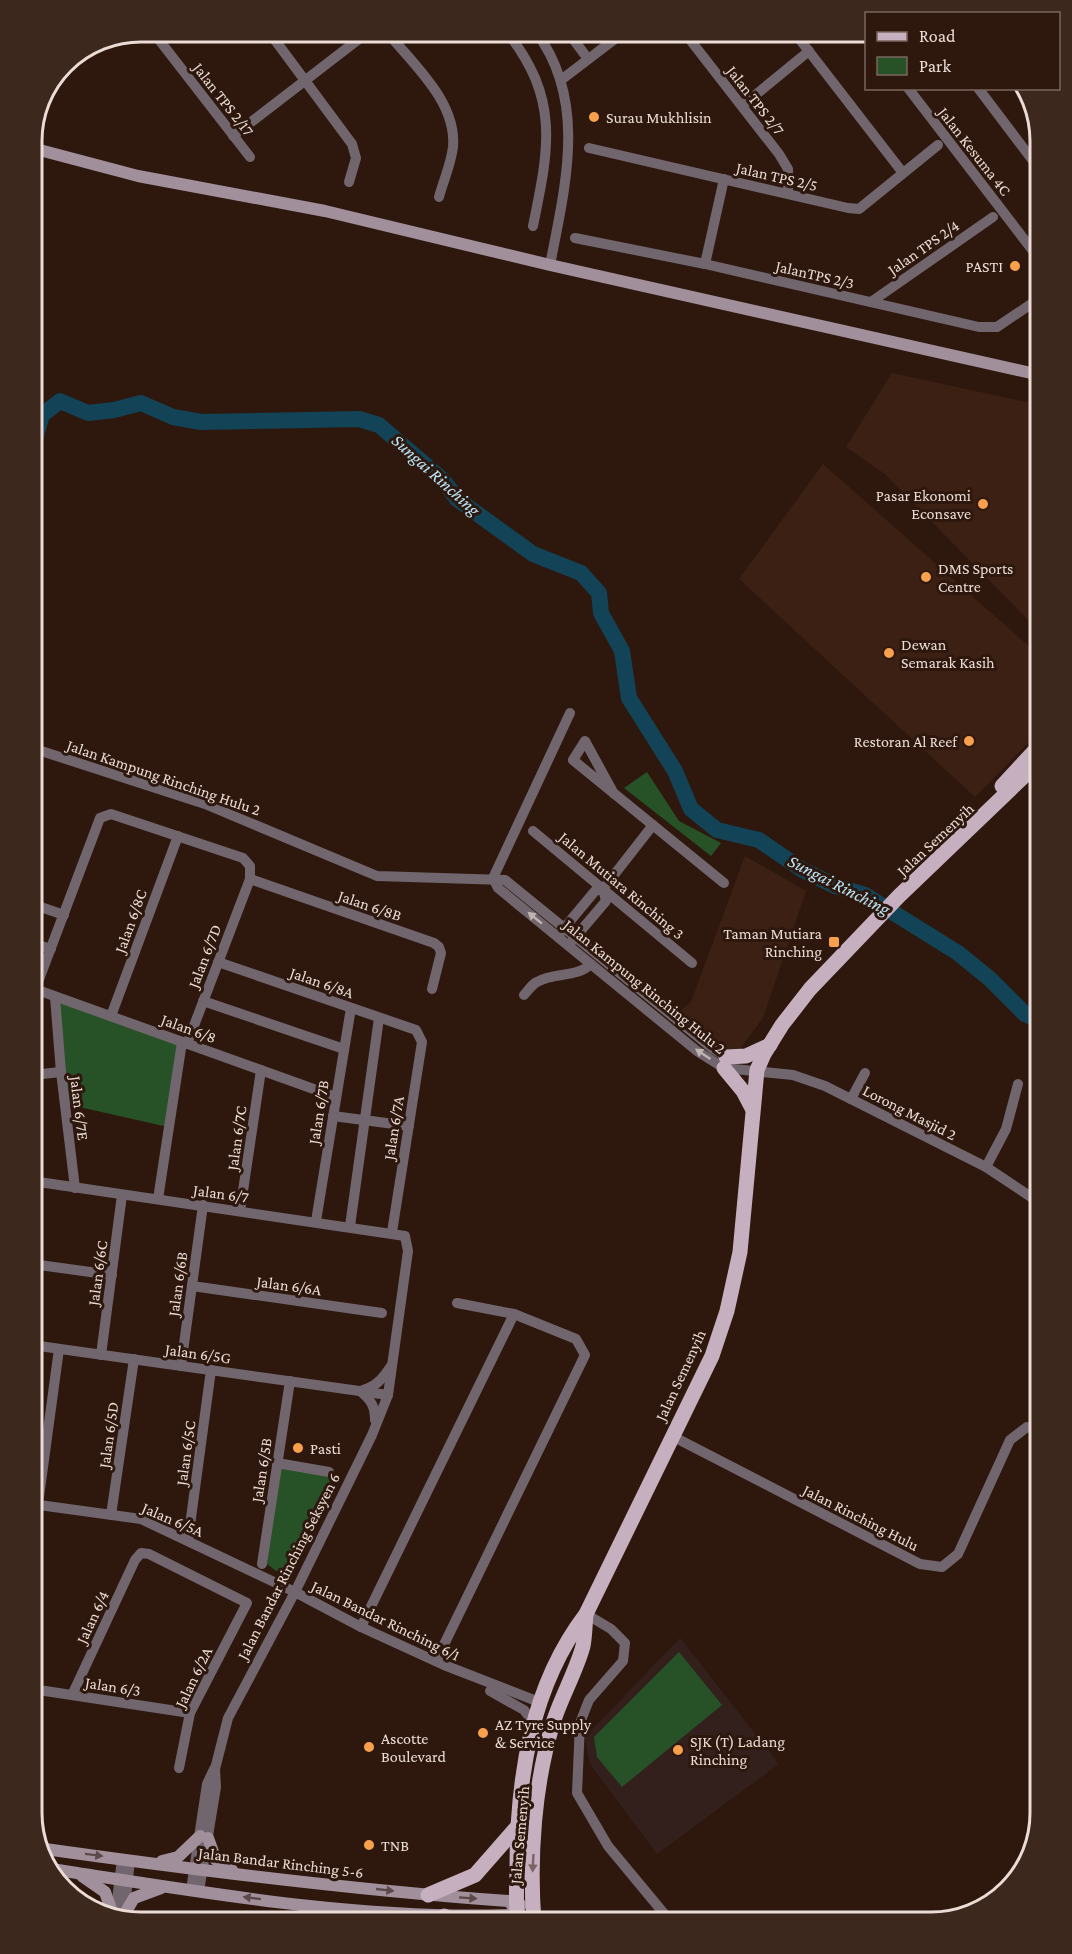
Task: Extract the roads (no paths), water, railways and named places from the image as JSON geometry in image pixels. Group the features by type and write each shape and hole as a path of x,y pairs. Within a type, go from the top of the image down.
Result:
{"main road":[{"path":"934,863 1030,757"},
{"name":"Jalan Semenyih","path":"517,1912 517,1827 533,1722 539,1702 565,1642 586,1614 712,1356 727,1311 740,1252 752,1108 770,1045 782,1025 810,989 899,896 1030,771"},
{"name":"Jalan Semenyih","path":"751,1134 761,1070 782,1025"},
{"path":"752,1108 725,1063 770,1045"},
{"name":"Jalan Semenyih","path":"533,1912 531,1892 536,1819 544,1764 553,1724 583,1646 586,1614"},
{"path":"428,1895 475,1875 517,1827"}],"street":[{"name":"Jalan TPS 2/17","path":"161,42 250,157"},
{"path":"276,42 352,144 356,158 349,182"},
{"path":"233,136 355,42"},
{"path":"395,42 442,100 452,123 453,148 439,197"},
{"path":"514,42 531,68 541,95 548,130 546,159 533,226"},
{"path":"542,42 555,63 561,80 570,148 550,265"},
{"path":"575,42 588,59"},
{"path":"561,80 611,42"},
{"name":"Jalan TPS 2/7","path":"692,42 788,169 788,194"},
{"path":"802,42 903,173"},
{"path":"742,106 810,51"},
{"name":"Jalan Kesuma 4C","path":"910,90 1030,246"},
{"path":"980,90 1030,156"},
{"name":"Jalan TPS 2/5","path":"589,148 859,208 939,145"},
{"path":"42,150 138,176 325,211 550,265 1030,373"},
{"path":"705,264 724,179"},
{"name":"Jalan TPS 2/4","path":"871,302 993,217"},
{"name":"JalanTPS 2/3","path":"575,238 705,264 979,327 997,327 1030,305"},
{"path":"493,878 570,713"},
{"path":"614,794 585,741 573,760 614,794 724,883"},
{"name":"Jalan Kampung Rinching Hulu 2","path":"42,751 205,804 376,876 493,878 498,888 561,932 725,1063"},
{"path":"42,970 100,818 104,814 111,814 243,858 250,866 250,879"},
{"path":"561,932 595,891 603,889 653,825"},
{"name":"Jalan Mutiara Rinching 3","path":"533,831 692,963"},
{"name":"Jalan 6/8C","path":"111,1016 178,836"},
{"name":"Jalan 6/7D","path":"158,1200 184,1043 203,1001 250,879"},
{"name":"Jalan 6/8B","path":"250,879 434,943 439,947 441,953 432,989"},
{"path":"572,942 606,901 603,889"},
{"path":"42,907 64,915"},
{"name":"Jalan Kampung Rinching Hulu 2","path":"572,942 591,964 697,1051 725,1063 761,1070"},
{"path":"42,946 51,949"},
{"name":"Jalan 6/8A","path":"218,962 416,1030"},
{"path":"524,995 536,982 558,975 584,971 591,964"},
{"name":"Jalan 6/8","path":"42,992 336,1096"},
{"name":"Jalan 6/7E","path":"55,996 60,1072 75,1188"},
{"path":"203,1001 344,1049"},
{"name":"Jalan 6/7B","path":"316,1221 351,1008"},
{"path":"350,1227 379,1018"},
{"name":"Jalan 6/7A","path":"392,1232 422,1042 416,1030"},
{"name":"Jalan 6/7C","path":"240,1211 261,1070"},
{"name":"Lorong Masjid 2","path":"761,1070 793,1075 851,1099 986,1167 1030,1196"},
{"path":"42,1074 60,1072"},
{"path":"851,1099 865,1073"},
{"path":"986,1167 1006,1129 1018,1084"},
{"path":"333,1116 409,1126"},
{"name":"Jalan 6/7","path":"42,1183 392,1232 405,1236"},
{"name":"Jalan 6/6C","path":"101,1355 122,1195"},
{"name":"Jalan 6/6B","path":"181,1366 203,1205"},
{"name":"Jalan Bandar Rinching Seksyen 6","path":"195,1891 204,1837 207,1784 214,1769 228,1718 284,1615 376,1425 388,1395 408,1251 405,1236"},
{"path":"42,1265 112,1275"},
{"name":"Jalan 6/6A","path":"192,1286 382,1313"},
{"path":"436,1661 585,1355 576,1339 514,1314 457,1303"},
{"path":"361,1628 514,1314"},
{"name":"Jalan 6/5G","path":"42,1346 388,1395"},
{"path":"42,1459 59,1349"},
{"name":"Jalan 6/5D","path":"111,1515 134,1359"},
{"path":"360,1391 373,1387 392,1365"},
{"name":"Jalan 6/5C","path":"188,1540 211,1370"},
{"name":"Jalan 6/5B","path":"262,1564 290,1381"},
{"path":"360,1391 370,1399 375,1409 376,1425"},
{"name":"Jalan Rinching Hulu","path":"672,1436 920,1564 942,1567 958,1554 1010,1440 1027,1427 1030,1428"},
{"path":"277,1463 329,1472"},
{"name":"Jalan 6/5A","path":"42,1505 141,1519 295,1592"},
{"name":"Jalan 6/4","path":"72,1695 135,1560 141,1553 149,1554 247,1603"},
{"path":"284,1615 285,1602 276,1583 288,1582 310,1562"},
{"name":"Jalan Bandar Rinching 6/1","path":"295,1592 361,1628 465,1674 539,1702"},
{"name":"Jalan 6/2A","path":"179,1768 190,1713 247,1603"},
{"path":"586,1614 611,1629 626,1643 622,1660 589,1700 580,1723 577,1793 608,1846 663,1912"},
{"name":"Jalan Bandar Rinching 6/1","path":"465,1674 524,1710 533,1722"},
{"name":"Jalan 6/3","path":"42,1690 190,1713"},
{"path":"155,1863 178,1857 204,1837 216,1860 242,1875"},
{"name":"Jalan Bandar Rinching 5-6","path":"50,1849 242,1875 428,1895 508,1900 515,1912"},
{"path":"120,1909 126,1859"},
{"path":"60,1871 195,1891 365,1912"},
{"path":"75,1873 105,1892 114,1908"},
{"path":"124,1910 134,1898 165,1886"},
{"path":"519,1912 531,1892"}],"waterway":[{"name":"Sungai Rinching","path":"42,415 60,401 88,413 114,410 141,403 173,417 201,422 359,419 379,425 443,480 457,499 533,554 581,573 599,593 601,613 622,651 629,698 675,771 691,809 717,830 759,840 801,869 835,886 865,895 958,953 1030,1016"}],"place":[{"name":"Surau Mukhlisin","path":"594,117"},
{"name":"PASTI","path":"1015,266"},
{"name":"Pasar Ekonomi Econsave","path":"983,504"},
{"name":"DMS Sports Centre","path":"926,577"},
{"name":"Dewan Semarak Kasih","path":"889,653"},
{"name":"Restoran Al Reef","path":"969,741"},
{"name":"Taman Mutiara Rinching","path":"834,942"},
{"name":"Pasti","path":"298,1448"},
{"name":"AZ Tyre Supply & Service","path":"483,1733"},
{"name":"Ascotte Boulevard","path":"369,1747"},
{"name":"SJK (T) Ladang Rinching","path":"678,1750"},
{"name":"TNB","path":"369,1845"}]}
